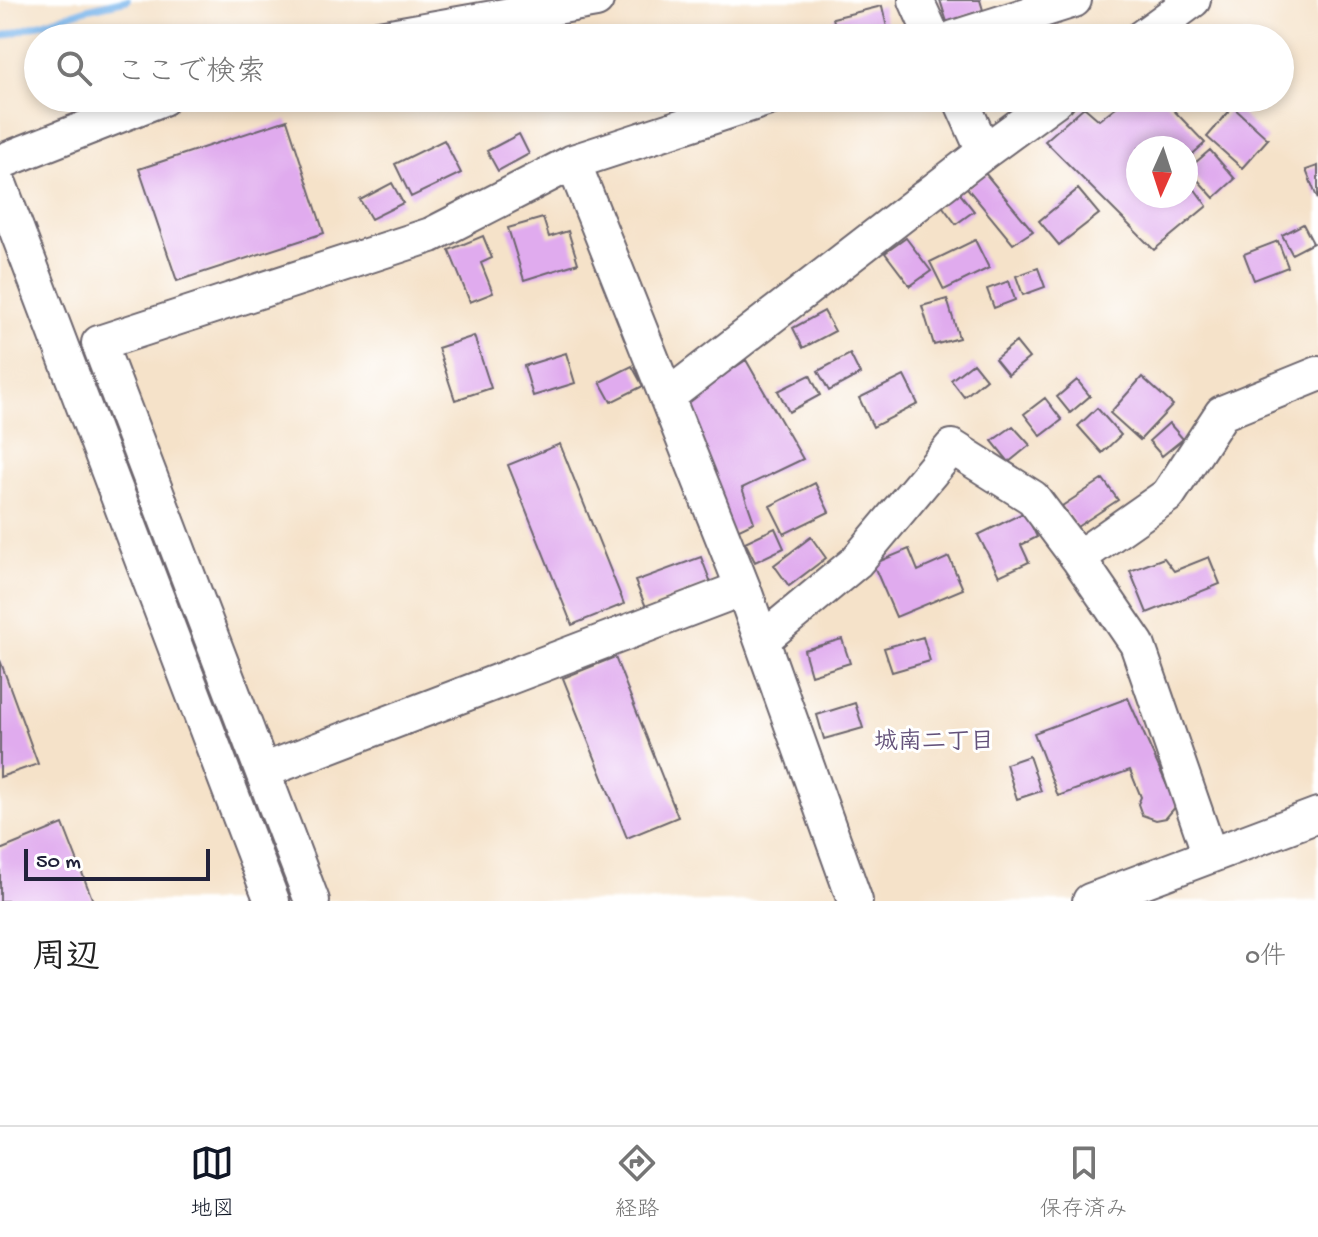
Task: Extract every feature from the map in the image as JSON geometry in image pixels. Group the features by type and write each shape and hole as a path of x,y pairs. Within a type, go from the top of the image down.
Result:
{"street":[{"path":"459,24 596,0"},
{"path":"916,0 927,24"},
{"path":"998,24 1074,0"},
{"path":"1160,24 1193,0"},
{"path":"0,162 127,112"},
{"path":"312,901 99,343 431,235 573,162 726,112"},
{"path":"966,112 984,152"},
{"path":"667,397 1039,112"},
{"path":"573,162 743,588 855,901"},
{"path":"0,186 272,901"},
{"path":"1078,558 1168,495 1222,413 1318,374"},
{"path":"762,640 856,562 952,447 1033,498 1137,644 1210,855"},
{"path":"263,771 743,588"},
{"path":"1090,901 1318,815"}],"building":[{"path":"940,0 980,0 983,10 947,22"},
{"path":"882,6 886,24 834,24 833,18"},
{"path":"1078,112 1090,112 1099,120 1109,112 1175,112 1205,143 1198,149 1198,136 1126,136 1126,208 1198,208 1198,194 1207,206 1154,250 1045,141"},
{"path":"1229,112 1238,112 1268,139 1242,168 1207,137"},
{"path":"287,120 324,233 177,281 139,169"},
{"path":"519,134 529,154 498,171 487,151"},
{"path":"444,140 461,173 411,197 395,164"},
{"path":"1210,150 1235,179 1214,198 1198,180 1198,160"},
{"path":"1318,166 1318,200 1306,170"},
{"path":"985,173 1033,231 1013,244 967,188"},
{"path":"392,183 403,203 371,219 360,200"},
{"path":"1078,189 1099,214 1059,245 1039,221"},
{"path":"957,190 974,211 956,224 940,203"},
{"path":"543,218 549,237 568,231 578,263 524,280 508,228"},
{"path":"1303,224 1313,243 1292,254 1282,235"},
{"path":"483,236 492,258 481,263 493,293 470,302 449,250"},
{"path":"906,238 931,271 910,286 885,253"},
{"path":"975,240 989,268 944,290 930,262"},
{"path":"1278,241 1288,267 1254,280 1244,254"},
{"path":"1038,268 1045,287 1023,295 1016,276"},
{"path":"1009,281 1015,300 994,308 987,289"},
{"path":"947,299 959,338 934,345 922,306"},
{"path":"824,311 835,331 803,348 793,328"},
{"path":"474,336 491,388 455,400 438,348"},
{"path":"1016,342 1029,358 1008,375 995,359"},
{"path":"566,353 575,383 533,396 524,366"},
{"path":"850,354 860,374 829,391 818,371"},
{"path":"746,360 803,459 742,488 754,522 731,533 676,407"},
{"path":"973,363 986,379 964,397 951,380"},
{"path":"632,366 643,386 611,402 600,382"},
{"path":"810,375 820,395 789,412 778,391"},
{"path":"904,376 918,404 873,427 859,398"},
{"path":"1142,377 1173,405 1140,440 1110,413"},
{"path":"1077,380 1090,396 1070,413 1057,397"},
{"path":"1045,398 1062,420 1041,436 1024,414"},
{"path":"1097,408 1121,435 1102,453 1078,426"},
{"path":"1169,423 1183,439 1162,456 1149,441"},
{"path":"1013,426 1030,445 1009,462 992,441"},
{"path":"560,444 624,604 572,625 508,465"},
{"path":"1103,479 1118,500 1077,527 1062,506"},
{"path":"815,483 829,512 784,534 770,506"},
{"path":"1025,512 1037,537 1021,545 1029,562 999,576 978,535"},
{"path":"775,528 784,548 755,562 745,542"},
{"path":"811,537 826,558 789,586 774,565"},
{"path":"909,549 918,571 949,557 963,589 896,617 873,564"},
{"path":"701,557 711,583 646,607 635,581"},
{"path":"1209,557 1220,584 1147,613 1130,571 1164,558 1174,571"},
{"path":"923,637 930,661 892,672 884,648"},
{"path":"842,639 850,663 811,675 804,650"},
{"path":"615,657 678,817 627,838 563,678"},
{"path":"0,660 38,764 0,777"},
{"path":"1128,698 1168,788 1175,790 1177,805 1166,818 1156,820 1142,815 1138,804 1141,797 1130,770 1058,796 1034,733"},
{"path":"855,703 863,728 824,739 817,715"},
{"path":"1029,756 1041,791 1017,799 1006,764"},
{"path":"63,824 93,901 0,901 0,850"}],"waterway":[{"path":"40,24 127,0"},
{"path":"0,37 24,29"}],"district":[{"name":"城南二丁目","path":"934,743"}]}
